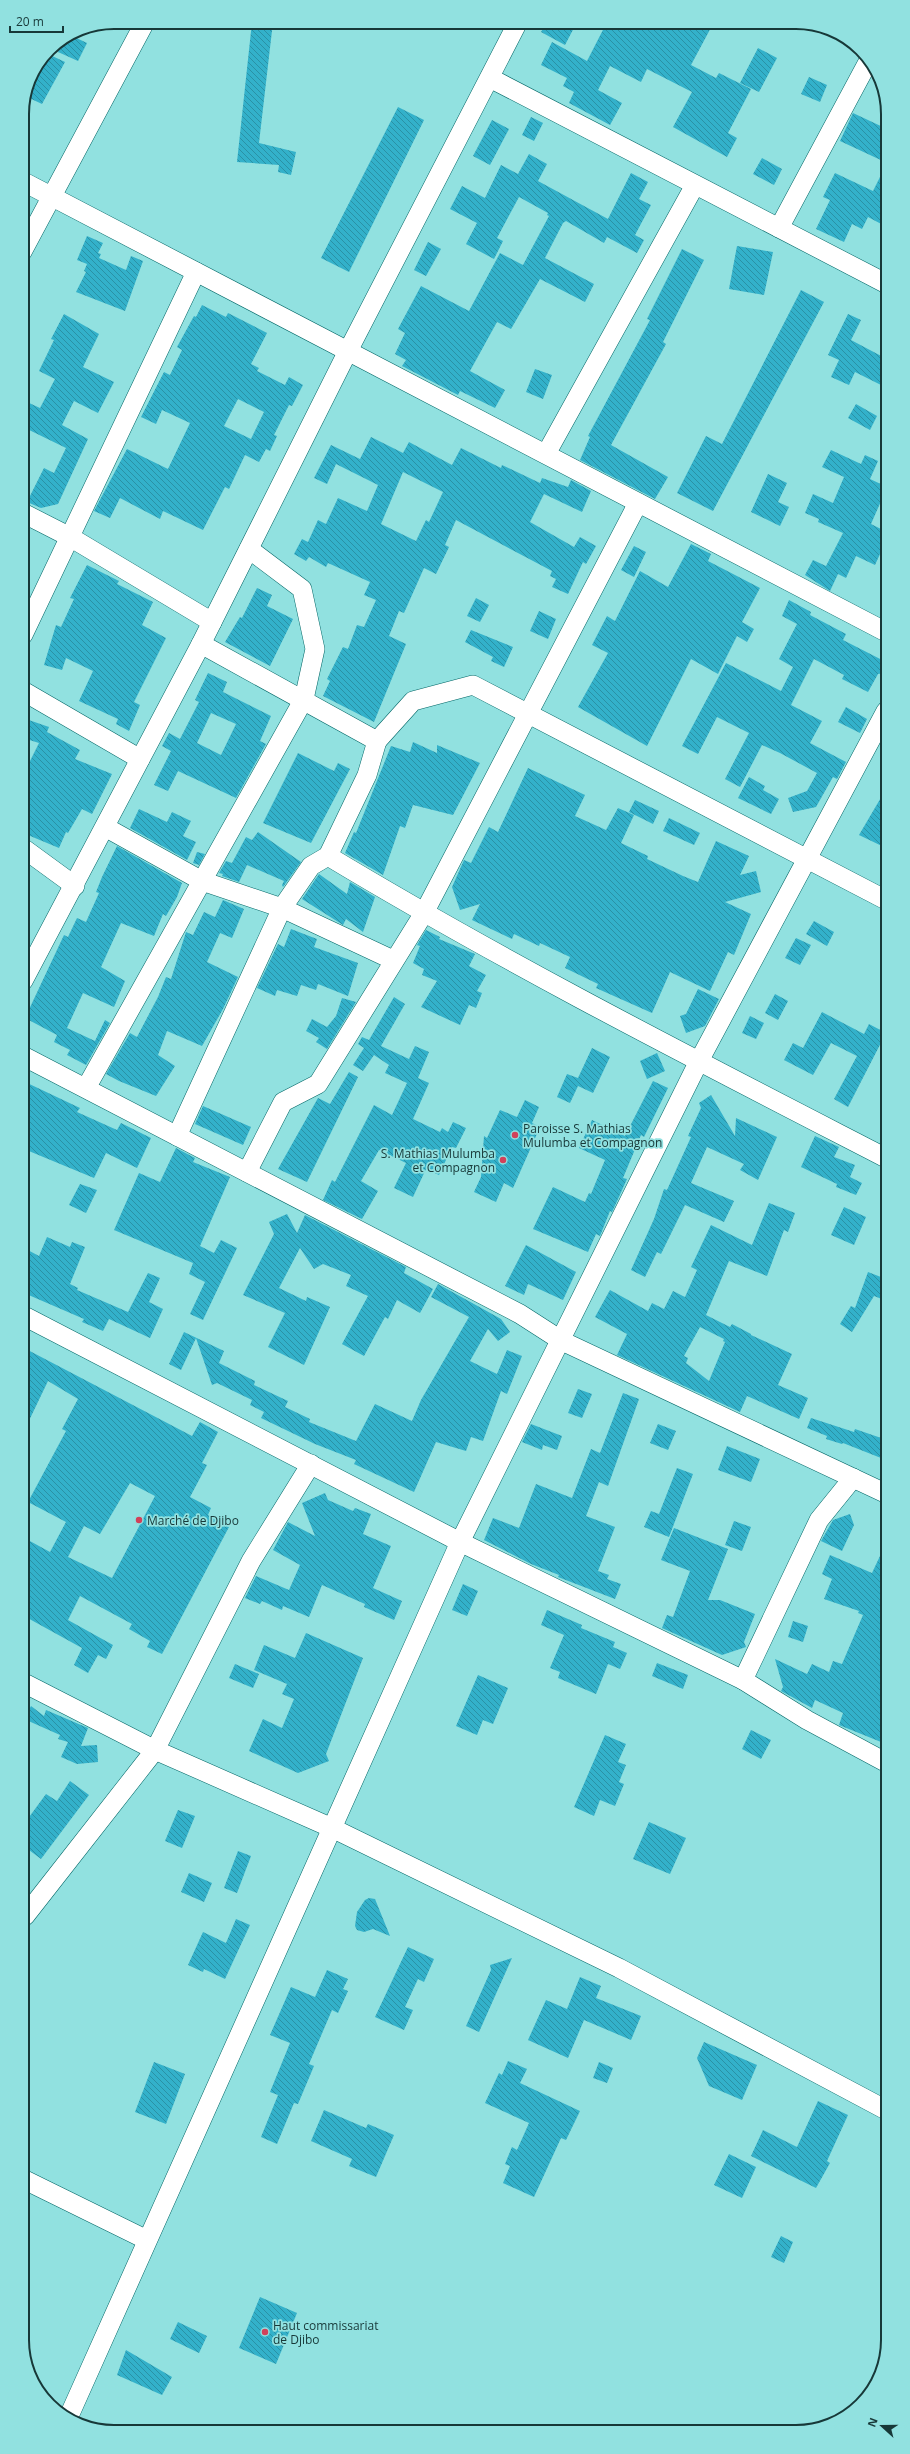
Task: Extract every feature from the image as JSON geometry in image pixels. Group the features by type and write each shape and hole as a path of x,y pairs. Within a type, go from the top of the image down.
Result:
{"street":[{"path":"29,238 141,29"},
{"path":"29,970 75,886 201,644 348,351 514,29"},
{"path":"779,228 866,66"},
{"path":"490,78 881,281"},
{"path":"546,454 695,184"},
{"path":"29,185 881,629"},
{"path":"29,622 196,272"},
{"path":"247,1172 283,1102 318,1084 393,960 424,914 638,503"},
{"path":"29,516 70,537 212,622"},
{"path":"86,1088 304,699 315,649 302,589 249,549"},
{"path":"201,644 304,699 377,741"},
{"path":"177,1136 282,908 311,866 328,856 367,775 377,741 413,701 473,685 881,897"},
{"path":"29,694 140,759"},
{"path":"70,2413 460,1542 562,1341 699,1061 881,720"},
{"path":"105,827 202,881 282,908 393,960"},
{"path":"29,852 75,886"},
{"path":"328,856 424,914 699,1061 881,1155"},
{"path":"29,1059 520,1314 562,1341 881,1491"},
{"path":"29,1319 460,1542 743,1680 807,1720 881,1759"},
{"path":"29,1911 155,1750 251,1561 311,1464"},
{"path":"743,1680 820,1520 853,1478"},
{"path":"29,1686 155,1750 332,1828 619,1968 881,2107"},
{"path":"29,2182 147,2240"}],"building":[{"path":"251,29 272,29 259,143 296,152 291,175 278,172 279,165 237,162"},
{"path":"543,29 573,29 565,45 541,32"},
{"path":"603,29 710,29 691,65 716,78 719,73 751,89 728,133 737,138 727,157 673,127 692,92 647,69 641,82 610,66 598,90 622,103 610,125 569,103 574,92 563,86 567,78 541,65 552,42 587,61"},
{"path":"76,38 87,43 78,61 58,52 59,49"},
{"path":"758,48 777,58 759,92 740,83"},
{"path":"52,56 65,62 42,104 31,99 32,92 40,72"},
{"path":"809,77 827,85 820,102 801,94"},
{"path":"398,107 424,120 349,272 321,258"},
{"path":"853,113 881,126 881,160 840,141"},
{"path":"531,117 543,123 534,141 522,135"},
{"path":"492,120 509,129 490,165 473,156"},
{"path":"529,154 547,164 538,181 608,219 631,173 648,182 639,199 651,205 635,235 644,240 637,253 607,237 604,243 566,221 563,223 545,258 594,284 585,302 540,279 511,329 497,322 470,371 505,390 495,408 460,391 458,395 402,366 406,360 395,354 405,333 398,329 421,286 469,311 500,253 523,265 549,216 547,215 548,213 519,197 497,238 503,241 494,259 466,244 477,223 450,209 462,186 485,198 501,165 518,174"},
{"path":"762,158 782,169 774,185 753,174"},
{"path":"835,173 873,191 881,175 881,224 868,217 862,229 852,224 844,242 816,229 830,200 823,197"},
{"path":"87,236 103,243 98,253 101,254 99,258 126,270 131,256 143,261 125,311 76,292 86,272 84,271 87,264 77,260"},
{"path":"428,242 441,249 426,276 414,270"},
{"path":"737,246 773,252 764,295 729,289"},
{"path":"682,249 704,260 663,342 666,344 611,445 668,477 655,499 580,460 590,437 588,436 650,320 647,319"},
{"path":"801,290 824,302 713,511 677,493 706,436 722,444"},
{"path":"202,305 226,317 228,313 267,333 251,364 259,368 257,371 285,385 289,377 303,385 292,406 289,405 274,435 277,436 270,451 266,449 259,462 245,455 229,489 225,487 203,530 163,511 160,519 120,498 110,518 94,511 127,449 168,469 190,423 162,410 156,424 141,417 164,372 170,375 182,350 177,347 194,316 196,317","holes":["238,399 264,412 251,439 224,426"]},
{"path":"64,314 99,334 83,367 114,382 98,413 74,401 62,425 88,439 58,504 41,508 29,503 29,498 44,468 54,473 66,448 29,430 29,403 40,408 55,379 39,371 54,340 51,339"},
{"path":"848,314 861,320 851,340 881,356 881,385 855,372 849,385 831,377 839,360 828,355"},
{"path":"535,369 552,375 543,399 526,392"},
{"path":"856,404 877,416 870,430 848,418"},
{"path":"371,437 403,453 409,442 452,465 461,448 501,468 502,465 540,483 542,478 568,487 571,480 591,491 582,512 544,494 530,522 574,547 580,537 596,546 586,564 583,562 568,594 552,587 556,579 550,576 552,571 456,520 445,545 449,547 436,574 424,568 404,613 399,611 389,636 406,644 374,722 323,696 330,681 327,679 343,647 348,649 357,625 364,627 376,600 364,595 370,582 328,563 326,567 309,557 306,561 294,554 302,539 308,542 318,520 326,524 338,498 367,511 378,485 336,464 327,484 314,478 331,445 360,459","holes":["403,472 443,492 429,522 426,520 416,541 381,524"]},
{"path":"831,450 861,464 865,455 878,461 870,479 881,484 881,501 871,524 881,529 881,552 875,565 856,556 846,578 838,574 830,591 805,575 813,560 826,566 843,533 818,522 819,519 805,513 813,494 833,503 844,477 822,467"},
{"path":"768,474 787,483 778,502 789,507 780,526 751,512"},
{"path":"691,544 711,554 708,561 760,588 742,622 754,629 747,642 737,636 718,674 691,659 647,746 578,707 608,653 592,645 607,616 615,621 640,571 668,587"},
{"path":"634,546 646,552 634,577 621,570"},
{"path":"87,565 119,581 117,584 153,602 142,625 166,638 134,702 140,705 129,731 116,724 118,719 79,701 93,671 66,658 62,670 44,665 56,625 61,627 74,599 70,598"},
{"path":"257,588 272,595 267,606 293,619 270,666 225,642 240,617 242,618"},
{"path":"476,598 489,605 480,622 467,616"},
{"path":"789,600 811,612 810,615 846,634 843,640 881,659 881,674 878,674 868,692 842,679 844,675 814,659 791,705 822,721 810,743 846,762 837,779 833,777 816,807 793,812 788,798 807,791 817,773 762,745 740,787 725,779 749,733 717,717 698,754 682,746 726,663 781,691 793,667 779,659 797,624 782,616"},
{"path":"539,611 556,619 548,639 530,631"},
{"path":"471,630 513,647 504,667 491,661 493,657 465,642"},
{"path":"208,673 227,682 223,692 271,716 260,741 266,744 236,798 178,771 168,791 154,785 171,751 162,746 169,733 180,739 199,702 195,700","holes":["211,713 236,724 221,755 197,743"]},
{"path":"846,707 867,719 860,733 838,722"},
{"path":"29,720 49,727 47,732 80,750 75,759 112,774 92,814 82,809 68,833 66,832 59,848 29,836 29,763 39,743 29,740"},
{"path":"413,742 437,753 437,745 480,763 453,815 413,805 405,828 400,826 383,875 345,853 354,832 356,833 391,746 410,752"},
{"path":"298,753 334,771 338,763 350,769 311,843 263,823"},
{"path":"528,768 585,795 575,816 606,830 618,808 634,815 621,843 648,856 647,859 698,882 716,841 749,856 740,875 756,871 761,892 725,902 751,914 734,955 728,952 710,991 670,972 652,1013 596,988 598,984 565,968 570,957 540,943 539,946 514,934 512,939 472,920 480,904 460,910 452,887 464,860 471,863 489,827 498,832"},
{"path":"749,777 765,786 763,790 779,799 771,814 738,798"},
{"path":"881,798 881,846 859,835"},
{"path":"635,800 659,811 653,824 629,812"},
{"path":"139,809 167,822 172,812 191,821 183,836 196,842 187,860 130,828"},
{"path":"669,818 700,833 694,845 663,831"},
{"path":"258,832 301,862 283,887 282,885 284,881 247,865 239,882 222,876 223,874 219,873 226,861 232,863 246,837 252,840"},
{"path":"117,846 182,883 177,897 166,916 163,914 154,936 121,923 101,967 125,981 114,1007 83,993 67,1028 95,1041 105,1020 110,1023 86,1065 67,1055 70,1050 54,1042 57,1035 29,1020 29,1009 64,935 68,937 77,918 86,922 99,893 96,892"},
{"path":"197,852 205,854 199,865 193,863"},
{"path":"319,874 347,894 350,882 375,897 363,932 346,919 343,925 302,899"},
{"path":"223,900 244,909 232,938 220,933 207,962 238,977 223,1009 202,1046 167,1031 158,1055 175,1066 156,1096 106,1074 130,1033 137,1037 158,997 166,977 171,979 186,932 193,935 204,912 215,917"},
{"path":"814,921 834,932 827,946 806,934"},
{"path":"291,929 317,939 314,947 358,963 348,996 318,984 316,990 301,985 297,996 277,990 275,996 257,988 278,944 284,947"},
{"path":"426,930 440,937 439,939 475,954 469,966 486,975 477,991 482,993 476,1008 469,1005 460,1025 421,1007 437,981 422,975 424,969 413,963 420,946 417,945"},
{"path":"796,938 811,945 800,965 785,958"},
{"path":"698,989 719,999 705,1026 686,1033 680,1016 686,1014"},
{"path":"775,994 788,1001 778,1020 765,1013"},
{"path":"394,997 405,1004 381,1046 409,1059 415,1046 429,1052 418,1078 429,1083 413,1119 440,1132 442,1128 448,1132 453,1122 466,1128 456,1148 452,1147 439,1175 426,1169 413,1197 394,1188 406,1163 379,1150 361,1181 378,1191 362,1219 323,1200 332,1180 335,1182 374,1105 392,1115 407,1083 385,1073 389,1065 374,1055 363,1071 353,1065 364,1048 358,1044 362,1037 369,1040"},
{"path":"342,998 356,1002 327,1049 316,1042 319,1038 306,1031 312,1019 327,1027 336,1016"},
{"path":"822,1012 864,1034 869,1024 881,1030 881,1043 848,1107 834,1099 857,1056 831,1043 813,1075 784,1060 793,1043 803,1048"},
{"path":"750,1016 764,1023 756,1039 742,1033"},
{"path":"592,1048 610,1057 593,1093 578,1086 570,1103 557,1097 567,1074 578,1078"},
{"path":"657,1053 665,1071 647,1079 640,1061"},
{"path":"349,1072 358,1077 307,1182 278,1169 318,1098 330,1104"},
{"path":"653,1081 668,1088 644,1137 641,1135 623,1178 627,1179 612,1212 610,1211 600,1236 596,1234 588,1252 533,1229 553,1187 585,1202 589,1193 591,1194 605,1160 579,1148 592,1120 625,1136"},
{"path":"29,1084 80,1108 77,1112 117,1130 121,1123 151,1138 137,1168 106,1153 94,1178 29,1151"},
{"path":"711,1095 735,1136 736,1118 777,1137 758,1180 740,1170 744,1164 707,1147 691,1183 734,1201 724,1222 685,1205 661,1254 657,1252 645,1277 631,1270 654,1219 664,1189 667,1190 691,1137 688,1136 701,1108 699,1103"},
{"name":"S. Mathias Mulumba et Compagnon","path":"525,1100 539,1107 532,1123 540,1127 513,1188 504,1183 496,1202 474,1192 481,1177 484,1136 487,1138 500,1110 517,1117"},
{"path":"203,1106 251,1127 243,1145 195,1124"},
{"path":"815,1136 839,1147 834,1157 855,1165 850,1177 862,1183 856,1195 836,1187 837,1184 801,1167"},
{"path":"176,1148 195,1158 193,1162 230,1177 200,1246 214,1253 221,1240 237,1248 203,1320 190,1314 205,1282 189,1274 193,1263 114,1230 139,1173 160,1182"},
{"path":"80,1184 97,1190 86,1213 69,1205"},
{"path":"769,1203 795,1213 788,1232 784,1230 767,1276 729,1261 706,1315 730,1327 732,1324 751,1335 792,1354 778,1385 808,1398 799,1419 747,1396 740,1412 617,1355 627,1334 595,1317 610,1290 648,1311 652,1303 664,1309 673,1291 685,1297 697,1270 691,1267 711,1225 752,1245","holes":["700,1327 724,1339 723,1341 725,1342 709,1381 686,1363 688,1358 684,1356"]},
{"path":"844,1207 866,1217 854,1245 831,1235"},
{"path":"287,1214 297,1233 305,1215 406,1267 404,1273 433,1289 420,1313 397,1300 388,1319 385,1317 364,1356 342,1344 368,1296 346,1286 351,1275 323,1264 314,1269 300,1248 279,1288 306,1301 307,1297 330,1307 304,1365 268,1347 285,1313 243,1295 274,1234 269,1222"},
{"path":"47,1237 70,1247 72,1242 85,1247 70,1284 78,1288 77,1290 128,1312 148,1273 160,1278 149,1302 163,1309 150,1338 109,1319 103,1331 82,1322 84,1319 29,1295 29,1251 39,1256"},
{"path":"526,1245 576,1272 563,1300 528,1284 524,1295 505,1286"},
{"path":"868,1272 881,1277 881,1299 874,1296 852,1332 840,1324 851,1306 855,1308"},
{"path":"438,1284 501,1319 510,1332 498,1341 488,1329 470,1361 497,1374 507,1350 522,1356 507,1394 501,1391 483,1441 471,1437 466,1451 436,1442 414,1492 354,1464 356,1460 315,1444 261,1418 264,1412 250,1405 252,1400 217,1383 212,1385 196,1338 181,1370 169,1364 184,1332 224,1351 219,1363 255,1381 254,1385 288,1401 285,1407 310,1419 309,1422 356,1441 375,1404 412,1421 421,1400 469,1317 431,1297"},
{"path":"29,1351 192,1436 200,1422 218,1432 202,1463 207,1465 190,1497 211,1508 208,1515 229,1527 162,1654 147,1647 150,1641 129,1629 132,1624 80,1596 68,1620 113,1645 106,1659 98,1655 88,1673 74,1665 82,1648 29,1619 29,1541 50,1552 66,1522 29,1503 29,1500 66,1431 62,1429 78,1399 48,1381 29,1421","holes":["130,1483 155,1496 112,1578 68,1557 84,1526 100,1534"]},
{"path":"578,1389 592,1394 582,1418 568,1413"},
{"path":"623,1393 639,1399 608,1486 599,1482 586,1516 615,1527 598,1571 609,1575 607,1579 621,1584 615,1599 558,1577 559,1575 531,1564 484,1540 493,1518 519,1528 536,1484 572,1498 591,1449 600,1453"},
{"path":"811,1418 854,1432 855,1429 881,1438 881,1458 843,1443 842,1444 826,1439 827,1436 807,1428"},
{"path":"531,1424 562,1436 557,1450 543,1445 542,1450 522,1442"},
{"path":"658,1424 676,1431 668,1450 650,1443"},
{"path":"727,1446 760,1459 751,1482 718,1470"},
{"path":"677,1468 693,1474 669,1537 644,1527 651,1511 659,1514"},
{"path":"325,1493 328,1500 353,1511 355,1508 371,1514 363,1534 391,1546 373,1588 402,1601 394,1620 364,1607 365,1604 322,1585 309,1617 283,1606 282,1610 262,1601 260,1604 245,1598 256,1576 289,1590 300,1565 273,1550 288,1522 315,1536 302,1503"},
{"path":"850,1514 854,1525 842,1551 821,1541 833,1520"},
{"path":"734,1521 751,1527 742,1551 725,1545"},
{"path":"674,1528 728,1549 708,1600 720,1600 755,1614 744,1642 746,1647 722,1655 662,1628 667,1615 673,1617 690,1571 661,1560"},
{"path":"881,1554 881,1742 839,1725 843,1713 815,1700 812,1708 781,1691 783,1687 775,1659 807,1674 812,1664 829,1672 833,1661 842,1664 863,1615 858,1613 859,1611 824,1599 832,1579 822,1574 830,1555 872,1573"},
{"path":"463,1584 478,1591 467,1616 452,1610"},
{"path":"547,1610 582,1625 581,1628 615,1642 613,1647 627,1653 620,1669 608,1664 596,1694 558,1678 560,1672 550,1668 564,1635 541,1625"},
{"path":"793,1621 808,1626 803,1642 788,1637"},
{"path":"306,1633 363,1658 326,1754 329,1761 298,1773 249,1751 263,1719 282,1728 294,1699 282,1694 287,1684 254,1670 264,1645 295,1658"},
{"path":"657,1663 688,1675 683,1689 652,1676"},
{"path":"235,1664 259,1674 253,1688 229,1678"},
{"path":"478,1675 508,1688 493,1724 483,1720 477,1735 456,1726"},
{"path":"31,1706 44,1716 46,1710 88,1728 81,1746 97,1745 98,1762 77,1764 61,1757 68,1742 58,1739 60,1735 29,1721 29,1710"},
{"path":"751,1730 771,1740 761,1759 742,1749"},
{"path":"605,1735 626,1744 618,1762 626,1765 619,1782 624,1784 615,1806 600,1800 594,1816 574,1807"},
{"path":"70,1781 89,1795 41,1859 29,1850 29,1817 46,1794 57,1801"},
{"path":"178,1810 195,1816 182,1848 165,1841"},
{"path":"649,1822 686,1838 670,1874 633,1859"},
{"path":"238,1851 251,1856 237,1893 224,1888"},
{"path":"189,1873 212,1883 204,1902 181,1892"},
{"path":"369,1898 375,1899 390,1936 373,1929 364,1932 357,1930 355,1926 357,1912 365,1900"},
{"path":"236,1919 250,1925 225,1979 204,1969 203,1972 188,1965 203,1932 226,1943"},
{"path":"408,1947 434,1959 424,1982 418,1979 405,2007 413,2010 404,2030 375,2017"},
{"path":"512,1958 479,2032 466,2026 491,1970 490,1965"},
{"path":"327,1970 348,1979 343,1989 348,1991 338,2013 332,2010 309,2064 314,2066 298,2104 294,2103 277,2144 261,2137 278,2095 270,2092 290,2043 270,2035 291,1987 315,1997"},
{"path":"580,1977 601,1986 596,1998 641,2016 631,2040 584,2020 568,2058 528,2040 546,2000 567,2009"},
{"path":"704,2042 757,2065 742,2100 709,2086 697,2058"},
{"path":"508,2061 527,2069 520,2083 580,2111 566,2140 561,2138 534,2197 503,2183 510,2166 505,2164 512,2147 517,2150 529,2123 485,2103 499,2073 502,2075"},
{"path":"154,2062 185,2074 166,2124 135,2112"},
{"path":"599,2062 613,2068 607,2083 593,2078"},
{"path":"818,2101 848,2115 827,2161 830,2163 816,2188 751,2156 763,2130 797,2147"},
{"path":"324,2110 366,2128 368,2124 394,2135 376,2177 349,2166 352,2159 311,2141"},
{"path":"729,2154 756,2167 742,2198 714,2185"},
{"path":"781,2236 793,2242 784,2263 771,2257"},
{"path":"260,2297 297,2313 276,2364 239,2348"},
{"path":"178,2322 207,2336 199,2353 170,2339"},
{"path":"126,2350 172,2377 162,2395 117,2375"}],"place":[{"name":"Paroisse S. Mathias Mulumba et Compagnon","path":"515,1135"},
{"name":"S. Mathias Mulumba et Compagnon","path":"503,1160"},
{"name":"Marché de Djibo","path":"139,1520"},
{"name":"Haut commissariat de Djibo","path":"265,2332"}]}
